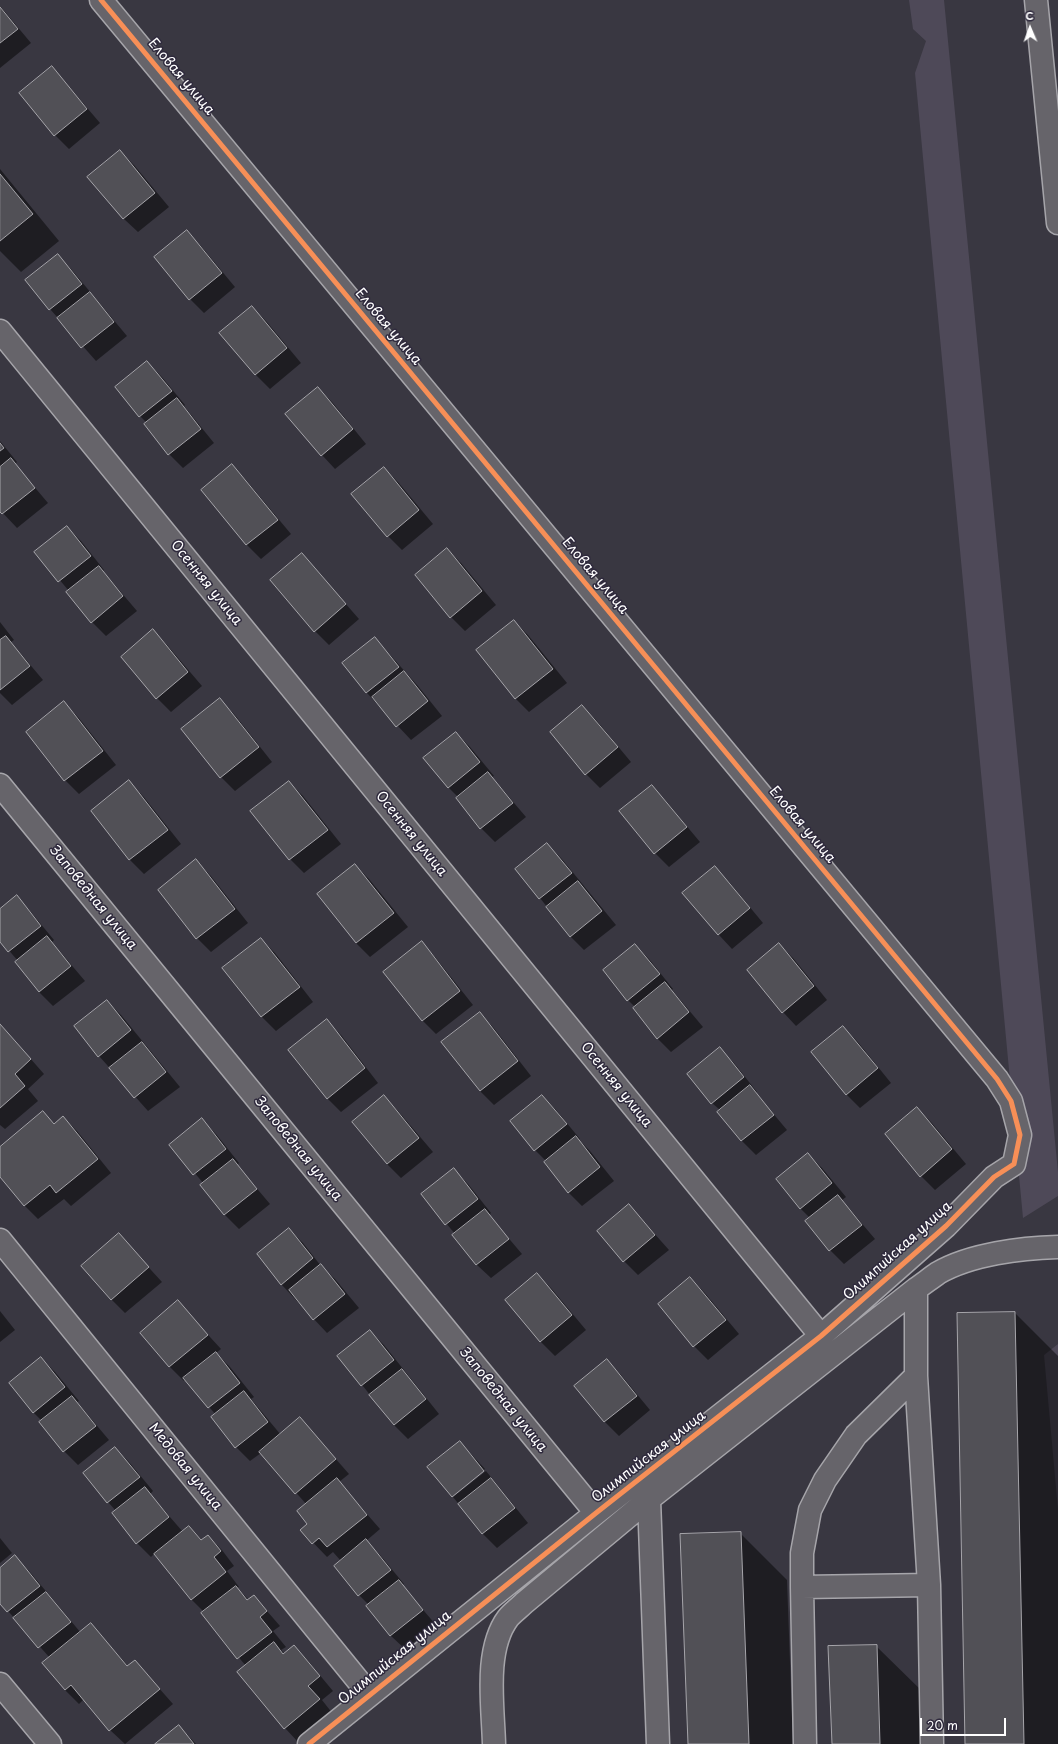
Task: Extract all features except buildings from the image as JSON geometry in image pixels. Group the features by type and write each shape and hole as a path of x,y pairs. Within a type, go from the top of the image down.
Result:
{"street":[{"name":"Еловая улица","path":"102,0 997,1079 1011,1101 1020,1135 1014,1164 994,1177"},
{"path":"1036,0 1058,223"},
{"name":"Осенняя улица","path":"0,332 821,1336"},
{"name":"Заповедная улица","path":"0,785 596,1513"},
{"name":"Олимпийская улица","path":"309,1744 596,1513 821,1336 946,1226 994,1177"},
{"name":"Медовая улица","path":"0,1240 370,1694"},
{"path":"494,1744 492,1665 497,1638 508,1618 524,1603 648,1499 916,1289 939,1273 969,1260 1002,1252 1058,1247"},
{"path":"916,1289 916,1376 929,1585 932,1744"},
{"path":"805,1744 802,1553 810,1510 826,1480 856,1435 916,1376"},
{"path":"648,1499 658,1744"},
{"path":"802,1587 929,1585"},
{"path":"0,1684 50,1744"}],"shaded area":[{"path":"909,0 944,0 1058,1172 1058,1196 1023,1218 915,73 926,41 913,29"},
{"path":"1058,1344 1058,1510 1044,1355"}],"cycle path":[{"path":"101,0 997,1079 1011,1101 1020,1135 1014,1164 994,1177 946,1226 821,1336 596,1513 309,1744"}]}
